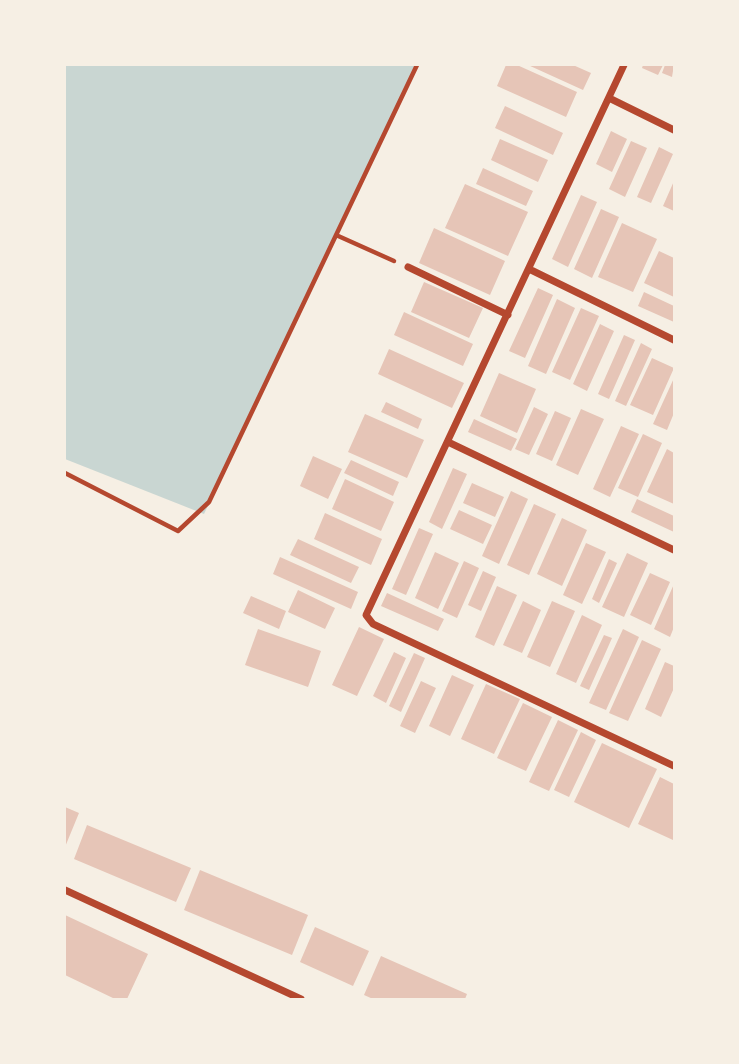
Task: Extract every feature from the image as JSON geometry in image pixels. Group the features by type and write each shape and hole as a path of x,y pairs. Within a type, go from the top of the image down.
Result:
{"street":[{"path":"624,65 448,442 370,601 366,615 373,624 674,766"},
{"path":"609,98 674,130"},
{"path":"408,267 508,315"},
{"path":"529,269 674,340"},
{"path":"448,442 674,550"},
{"path":"65,890 301,999"}],"path":[{"path":"65,473 178,531 209,502 417,65"},
{"path":"336,235 408,267"}],"shaded area":[{"path":"65,65 417,65 204,514 65,459"}],"building":[{"path":"506,65 517,65 577,92 566,117 497,86"},
{"path":"528,65 573,65 591,73 583,90"},
{"path":"643,65 663,65 658,75 642,68"},
{"path":"665,65 674,65 672,77 662,73"},
{"path":"505,106 563,133 553,155 495,128"},
{"path":"611,131 627,139 612,172 596,164"},
{"path":"500,139 548,160 538,182 491,160"},
{"path":"631,141 647,148 625,197 609,189"},
{"path":"659,147 673,154 651,203 637,197"},
{"path":"483,168 533,191 526,206 476,184"},
{"path":"674,181 674,211 663,206"},
{"path":"465,184 528,212 508,256 445,228"},
{"path":"581,195 597,202 568,267 552,259"},
{"path":"601,209 619,217 592,278 574,269"},
{"path":"622,223 657,239 633,292 598,277"},
{"path":"434,228 505,261 490,295 419,263"},
{"path":"659,251 674,258 674,297 644,283"},
{"path":"424,282 483,308 469,338 411,312"},
{"path":"538,288 553,295 525,358 509,351"},
{"path":"644,292 674,306 674,322 638,306"},
{"path":"557,299 575,308 546,374 528,366"},
{"path":"581,308 599,316 570,380 552,372"},
{"path":"404,312 473,344 463,366 394,335"},
{"path":"600,324 614,331 587,391 573,384"},
{"path":"624,335 635,340 609,399 598,394"},
{"path":"641,343 652,349 626,406 615,401"},
{"path":"389,349 464,383 452,408 378,374"},
{"path":"652,358 674,368 653,415 630,405"},
{"path":"499,373 536,389 517,433 480,416"},
{"path":"674,378 674,413 667,430 653,424"},
{"path":"386,402 422,419 418,429 381,412"},
{"path":"534,407 548,414 529,455 515,449"},
{"path":"581,409 604,419 578,475 556,465"},
{"path":"555,411 571,418 552,461 536,454"},
{"path":"365,414 424,440 407,478 348,452"},
{"path":"474,419 517,439 511,451 468,432"},
{"path":"621,426 639,434 610,497 593,489"},
{"path":"643,434 662,443 638,497 618,488"},
{"path":"667,449 674,453 674,504 647,492"},
{"path":"313,456 342,469 328,499 300,486"},
{"path":"351,460 399,482 393,496 344,473"},
{"path":"453,468 467,474 442,529 429,522"},
{"path":"345,479 394,502 381,531 332,509"},
{"path":"472,483 504,497 495,517 463,503"},
{"path":"511,491 528,499 499,564 482,556"},
{"path":"637,499 674,516 674,532 631,512"},
{"path":"534,504 556,514 529,575 507,565"},
{"path":"459,510 492,525 483,544 450,529"},
{"path":"325,513 382,539 371,565 314,539"},
{"path":"562,518 587,530 562,586 537,574"},
{"path":"419,528 433,534 406,595 392,589"},
{"path":"298,539 359,567 351,583 290,555"},
{"path":"586,543 606,552 582,604 563,595"},
{"path":"435,552 459,563 438,609 415,598"},
{"path":"627,553 648,563 624,617 602,607"},
{"path":"280,557 358,592 351,609 273,574"},
{"path":"609,559 617,563 599,603 592,599"},
{"path":"464,561 479,568 457,618 442,611"},
{"path":"483,571 496,577 481,611 468,605"},
{"path":"650,573 670,582 651,625 630,615"},
{"path":"674,584 674,627 670,637 654,629"},
{"path":"497,586 517,595 494,646 475,637"},
{"path":"298,590 335,608 325,629 288,612"},
{"path":"387,593 444,619 438,631 381,606"},
{"path":"251,596 286,611 279,629 243,613"},
{"path":"523,601 541,610 522,653 503,645"},
{"path":"552,601 575,611 550,667 527,657"},
{"path":"582,615 602,625 576,683 556,674"},
{"path":"359,627 384,639 357,696 332,685"},
{"path":"258,629 321,651 308,687 245,665"},
{"path":"623,629 639,637 606,710 589,703"},
{"path":"604,635 612,638 589,690 580,686"},
{"path":"642,640 661,649 628,721 609,713"},
{"path":"394,652 406,658 386,703 373,696"},
{"path":"414,653 425,658 401,712 389,706"},
{"path":"665,662 674,666 674,688 661,717 645,709"},
{"path":"452,675 474,685 450,736 429,726"},
{"path":"421,681 436,688 415,733 400,726"},
{"path":"486,684 520,699 494,754 461,739"},
{"path":"523,703 552,717 526,771 497,758"},
{"path":"558,720 578,730 549,791 529,782"},
{"path":"581,732 596,740 569,797 554,790"},
{"path":"602,743 657,769 629,828 574,802"},
{"path":"660,777 674,784 673,840 638,824"},
{"path":"65,807 79,813 65,847"},
{"path":"87,825 191,868 176,902 74,859"},
{"path":"200,870 308,915 292,955 184,910"},
{"path":"65,915 148,954 127,999 115,999 65,975"},
{"path":"315,927 369,951 353,986 300,962"},
{"path":"381,956 467,994 465,999 373,999 364,995"}]}
